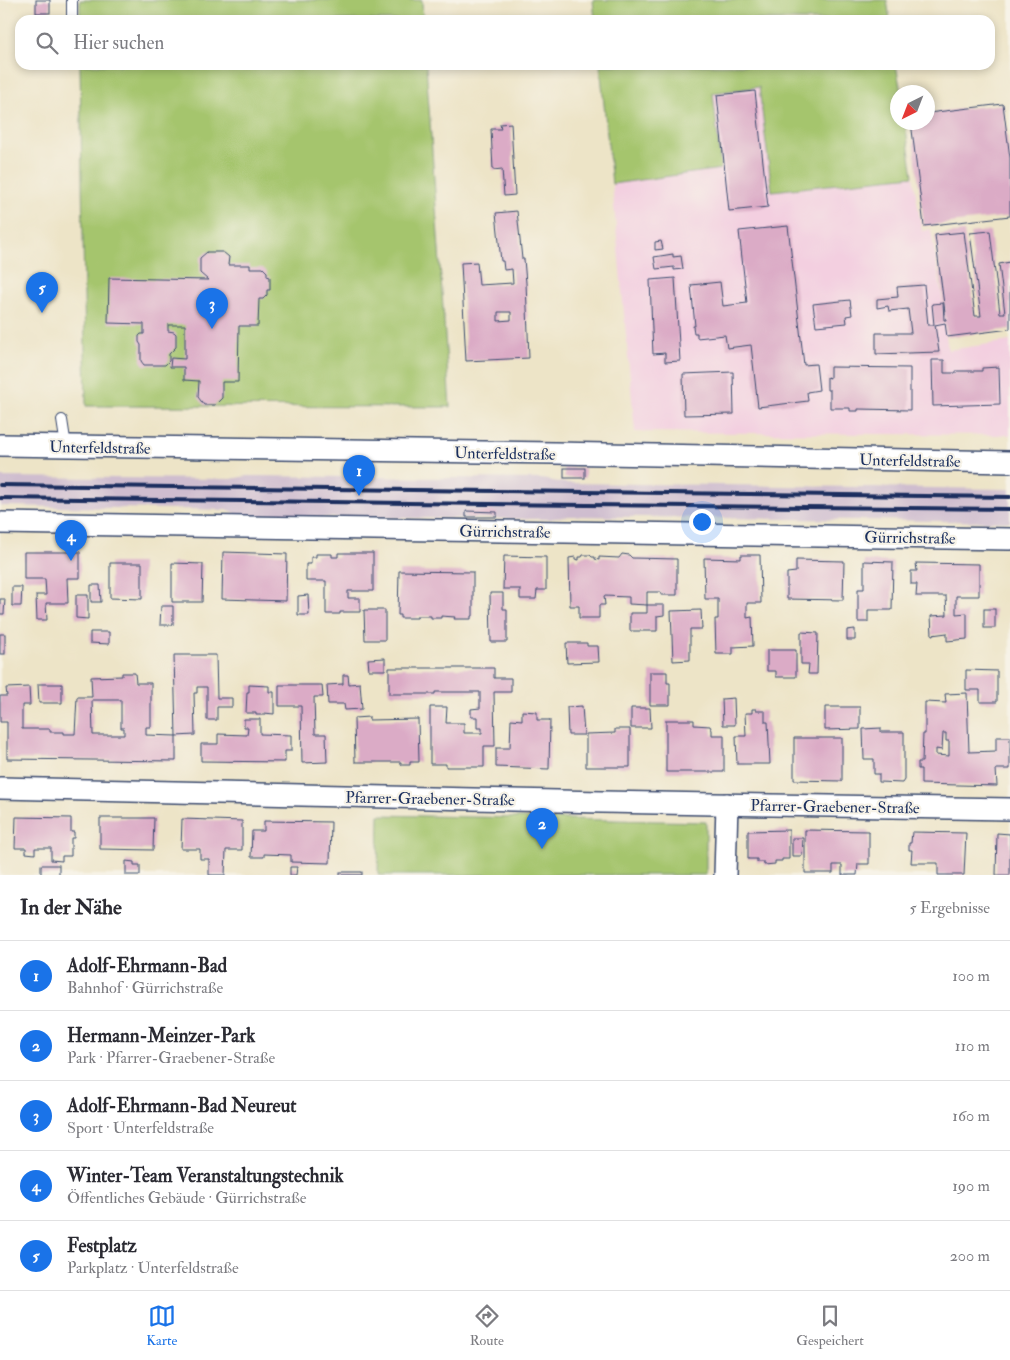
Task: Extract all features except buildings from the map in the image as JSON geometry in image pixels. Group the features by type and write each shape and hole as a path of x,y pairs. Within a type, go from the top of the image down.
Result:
{"street":[{"name":"Unterfeldstraße","path":"0,445 1010,462"},
{"name":"Gürrichstraße","path":"0,524 1010,539"},
{"name":"Pfarrer-Graebener-Straße","path":"0,788 1010,809"},
{"path":"725,875 726,804"}],"lane":[{"path":"72,0 72,15"},
{"path":"62,420 66,446"}],"shaded area":[{"path":"760,87 773,191 913,176 922,231 931,229 946,320 944,320 948,350 1010,341 1010,435 635,432 612,184 721,169 713,93"},
{"path":"247,476 541,479 565,483 1010,489 1010,522 569,516 549,519 241,517 230,510 0,506 0,477 231,479"}],"green space":[{"path":"80,0 422,0 423,15 80,15"},
{"path":"593,0 887,0 889,15 594,15"},
{"path":"80,70 426,70 450,407 86,406"},
{"path":"601,70 897,70 900,85 890,85 890,130 906,130 913,176 772,191 759,87 713,93 721,169 612,184"},
{"path":"379,815 706,822 706,875 378,875"}],"railway":[{"path":"0,485 1010,497"},
{"path":"0,498 1010,509"}],"place":[{"name":"Festplatz","path":"42,313"},
{"name":"Adolf-Ehrmann-Bad Neureut","path":"212,329"},
{"name":"Adolf-Ehrmann-Bad","path":"359,496"},
{"name":"Winter-Team Veranstaltungstechnik","path":"71,561"},
{"name":"Hermann-Meinzer-Park","path":"542,849"}]}
